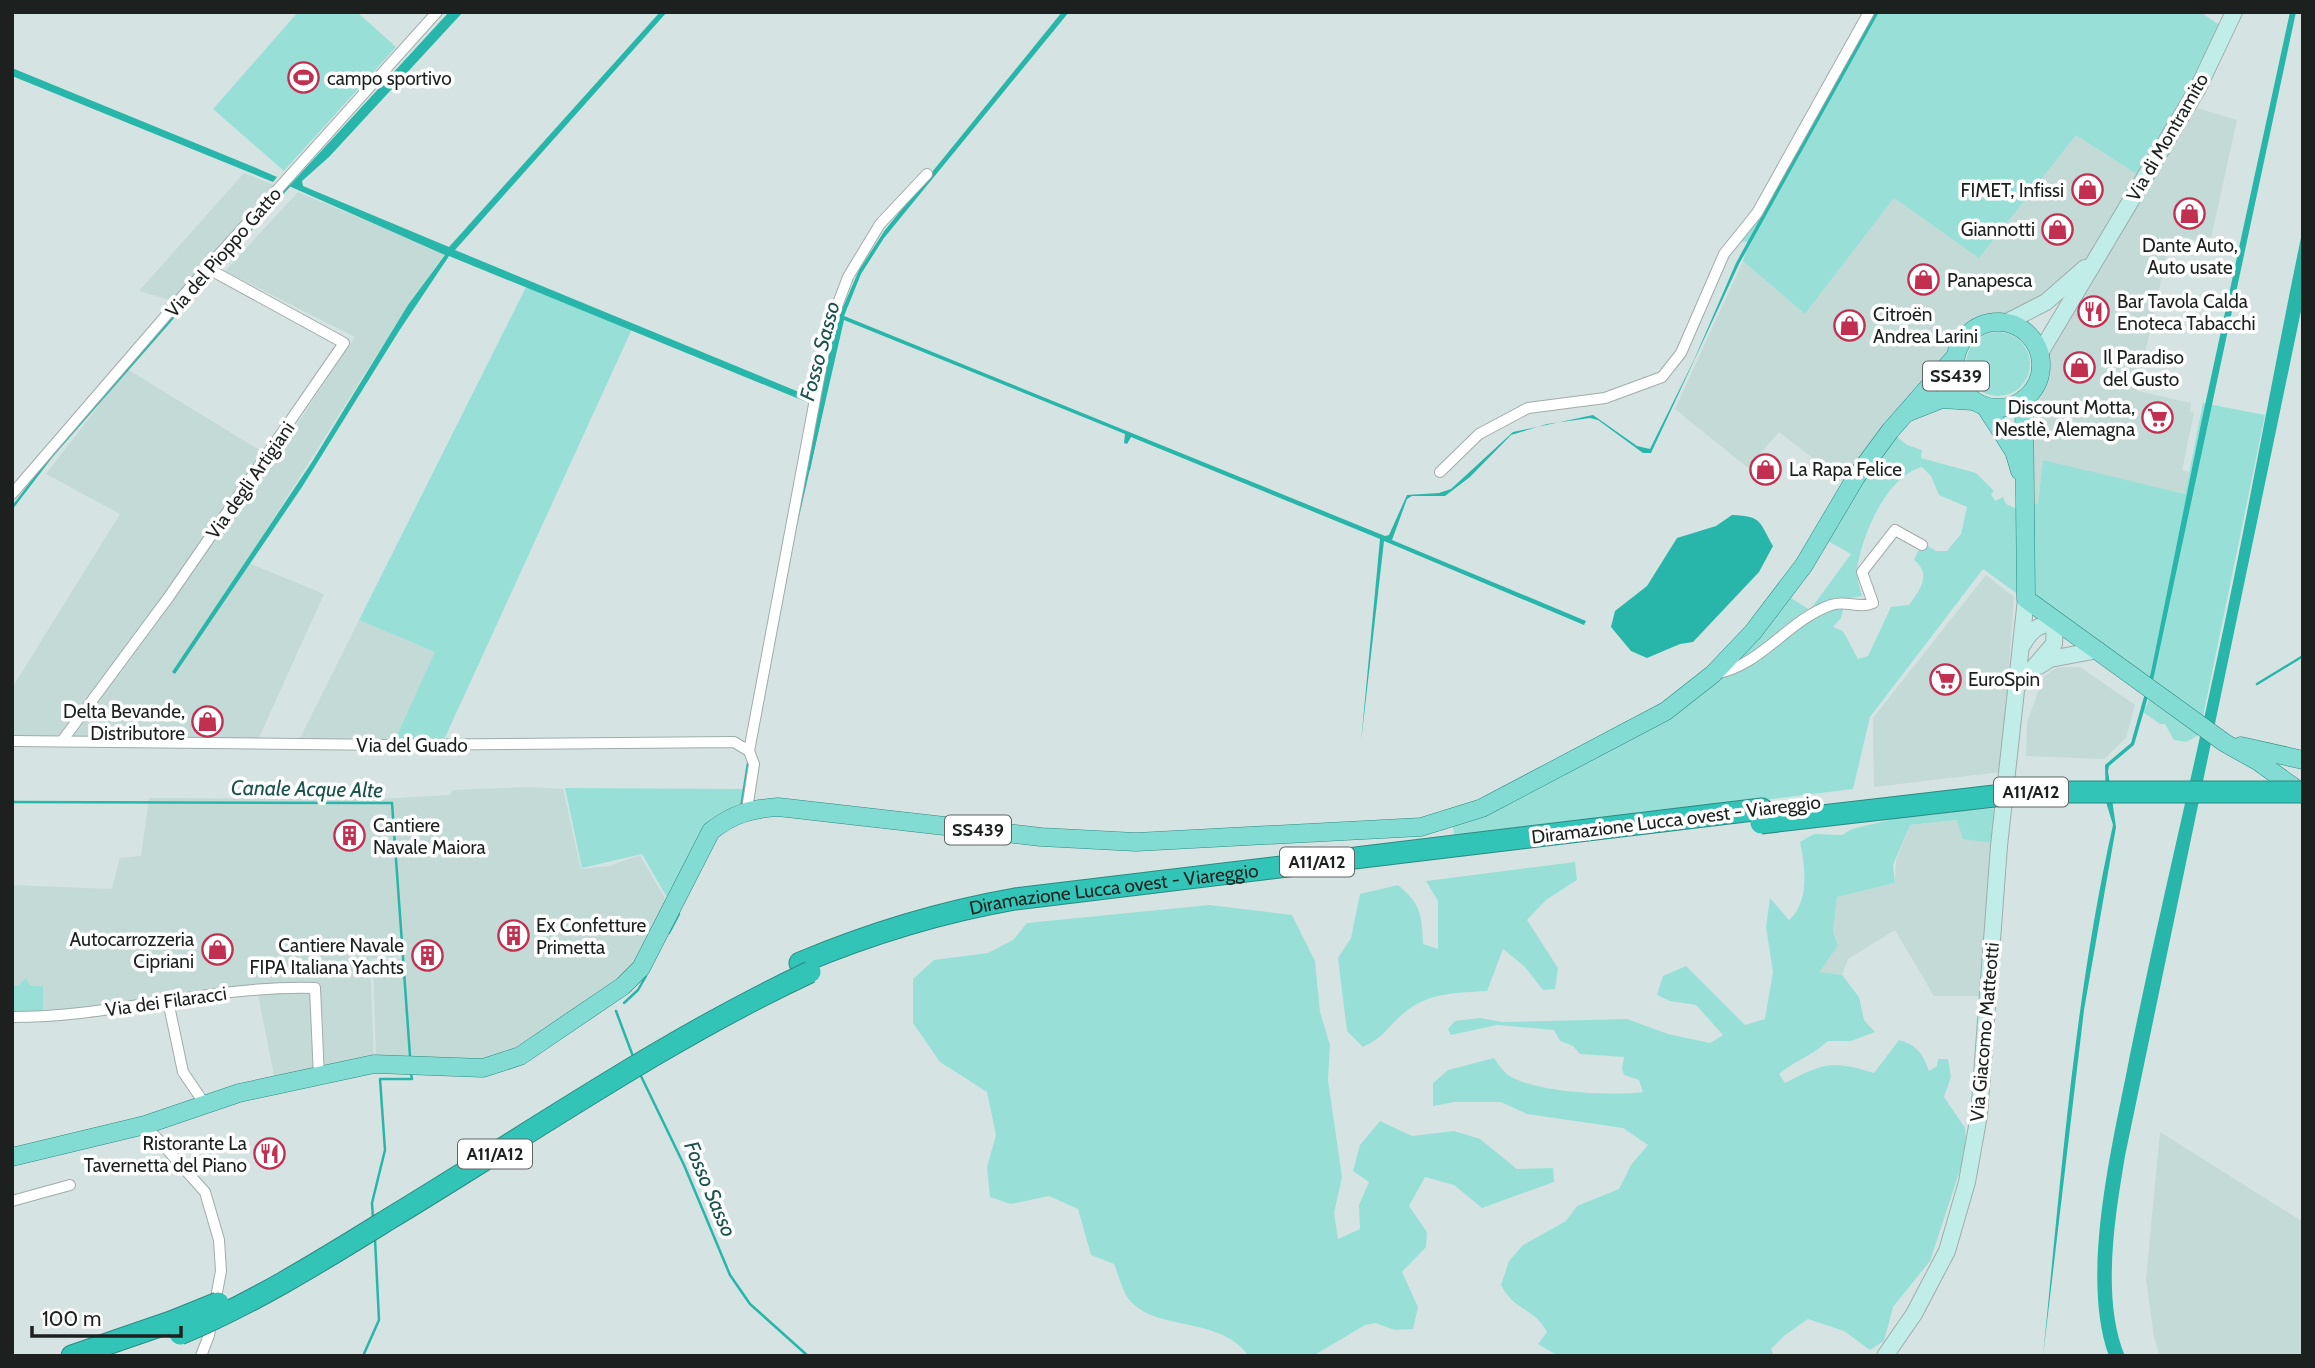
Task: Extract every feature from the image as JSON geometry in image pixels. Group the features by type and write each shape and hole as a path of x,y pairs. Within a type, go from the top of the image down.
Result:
{"highway":[{"name":"Diramazione Lucca ovest - Viareggio","path":"1019,905 1603,843 1762,816 2026,780 2121,777 2303,780"},
{"name":"Diramazione Lucca ovest - Viareggio","path":"72,1356 232,1312 315,1265 710,1022 805,967 1019,905 1619,827 2029,792 2303,793"},
{"name":"Diramazione Lucca ovest - Viareggio","path":"111,1356 175,1328"}],"main road":[{"name":"Via di Montramito","path":"2040,354 2198,88 2234,12"},
{"name":"Via di Montramito","path":"2007,322 2046,302 2094,260"},
{"path":"2007,322 2028,333 2040,354"},
{"name":"SS439","path":"2007,322 1979,325 1959,344 1955,357 1958,382 1979,404 2014,451 2025,491"},
{"name":"SS439","path":"1905,414 1942,399 1998,408 2024,399 2038,380 2040,354"},
{"name":"SS439","path":"12,1157 145,1125 204,1103 374,1064 483,1068 520,1056 623,986 642,968 710,831 747,809 788,808 1041,837 1136,842 1421,827 1482,808 1531,785 1666,711 1713,674 1753,632 1805,564 1856,477 1905,414 1955,357"},
{"name":"SS439","path":"2024,399 2026,599"},
{"path":"2026,599 2225,743 2259,762 2303,793"},
{"name":"Via Giacomo Matteotti","path":"1885,1356 1914,1314 1947,1251 1967,1182 1979,1115 1999,846 2026,599"},
{"path":"2023,643 2029,633 2040,625 2055,622"},
{"path":"2016,688 2054,644 2055,622"},
{"path":"2034,669 2050,659 2098,650"},
{"path":"2225,743 2303,760"}],"street":[{"name":"Via del Pioppo Gatto","path":"12,494 207,268 437,12"},
{"path":"1440,472 1479,434 1528,408 1605,398 1662,377 1681,353 1724,254 1757,213 1869,12"},
{"path":"747,809 754,764 749,751 828,330 848,277 880,224 927,174"},
{"name":"Via degli Artigiani","path":"62,741 167,598 344,342 207,268"},
{"path":"1713,674 1732,671 1755,659 1796,625 1832,605 1866,607 1873,603 1862,572 1895,530 1922,545"},
{"name":"Via del Guado","path":"12,741 392,746 734,742 749,751"},
{"name":"Via dei Filaracci","path":"12,1017 57,1017 272,987 314,988 319,1077"},
{"path":"168,1001 183,1072 204,1103"},
{"path":"145,1125 205,1192 219,1240 221,1271 209,1335 201,1356"},
{"path":"12,1201 70,1185"}],"shaded area":[{"name":"campo sportivo","path":"298,12 357,12 396,47 284,171 213,109"},
{"path":"449,12 463,12 329,157 302,181 303,186 449,247 660,12 667,12 455,250 811,397 809,403 449,256 302,487 175,674 172,672 312,462 408,305 445,255 289,186"},
{"path":"1062,12 1069,12 884,238 861,274 844,316 1385,536 1389,535 1407,495 1439,493 1451,489 1513,432 1539,427 1511,435 1470,477 1445,496 1412,496 1407,499 1392,540 1586,621 1584,625 1384,541 1361,742 1380,539 1131,437 1127,444 1124,443 1125,434 844,320 788,565 834,328 859,270 885,230"},
{"path":"1868,12 2200,12 2226,29 2143,178 2076,135 1979,258 1894,198 1805,314 1743,261 1749,242 1735,241"},
{"path":"1873,12 1879,12 1739,264 1651,453 1643,453 1598,420 1590,418 1558,423 1593,415 1637,446 1650,449 1694,360 1736,263"},
{"path":"2290,12 2296,12 2154,676 2134,745 2109,766 2108,771 2116,827 2084,1010 2043,1356 2078,1023 2113,825 2106,802 2105,765 2131,743 2151,672 2202,419"},
{"path":"12,68 277,177 273,182 12,76"},
{"path":"2187,105 2237,120 2211,238 2199,234 2197,241 2177,235 2174,244 2169,243 2137,391 2191,403 2190,411 2194,413 2182,470 2189,472 2185,494 2043,461 2038,505 2024,504 2024,399 2038,380 2040,353 2093,263 2007,322 1983,324 1971,330 1961,341 1955,357 1850,487 1779,432 1748,468 1675,409 1743,261 1805,314 1894,198 1979,258 2076,134"},
{"path":"244,173 274,185 173,301 139,291"},
{"path":"298,192 445,254 410,302 246,562 324,594 257,742 12,739 12,688 120,514 46,474 127,369 274,459 355,337 225,271"},
{"path":"2303,228 2303,301 2125,1156 2114,1231 2112,1283 2113,1309 2125,1356 2109,1356 2101,1324 2097,1289 2098,1251 2107,1172 2149,963 2228,605"},
{"path":"526,287 632,329 443,742 393,744 435,652 359,620"},
{"path":"1998,332 2016,338 2024,346 2030,364 2024,382 2016,390 1998,396 1980,390 1972,382 1966,364 1972,346 1980,338"},
{"path":"2203,403 2265,415 2201,726 1983,569 1870,717 1853,789 1455,838 1451,818 1666,711 1783,593 1810,610 1851,554 1821,537 1890,431 1907,445 1922,450 1921,458 1976,473 1994,491 1991,494 1995,501 2003,497 2006,504 2017,509 2024,504 2038,504 2043,460 2185,494","holes":["1922,467 1931,476 1939,495 1967,507 1961,534 1947,551 1936,551 1928,546 1918,551 1914,560 1922,571 1920,588 1909,605 1891,607 1868,656 1858,659 1843,631 1833,627 1841,618 1843,610 1833,601 1862,596 1857,572 1864,540 1878,509 1897,482"]},
{"path":"1732,515 1750,517 1759,522 1773,546 1759,572 1693,642 1680,644 1647,658 1631,651 1611,627 1615,611 1647,586 1677,538 1716,526"},
{"path":"1986,575 2014,597 2001,772 1874,787 1873,718"},
{"path":"359,620 436,652 393,744 297,744"},
{"path":"2057,667 2080,667 2135,705 2126,738 2104,759 2026,756 2027,723 2043,677"},
{"path":"2150,698 2197,732 2197,736 2186,742 2174,740 2165,724 2160,724 2143,712"},
{"path":"529,787 563,789 581,869 609,866 640,855 667,902 636,963 619,979 552,1032 484,1065 376,1062 373,960 403,959 398,886 402,956 370,959 374,1064 276,1086 257,989 55,1015 12,1015 12,885 112,889 120,858 141,856 149,798 379,799 450,795 453,790"},
{"path":"565,788 746,789 746,801 729,809 705,830 689,855 669,901 642,854 582,868"},
{"path":"1997,808 1999,844 1963,839 1957,820 1910,825 1893,865 1895,883 1837,897 1833,932 1838,946 1819,972 1842,975 1859,997 1864,1020 1875,1032 1851,1041 1828,1041 1779,1074 1785,1083 1809,1071 1828,1066 1848,1066 1874,1073 1899,1040 1918,1051 1929,1071 1937,1066 1938,1059 1948,1059 1951,1077 1944,1097 1965,1128 1967,1149 1930,1261 1893,1307 1884,1341 1870,1350 1844,1331 1808,1319 1771,1349 1774,1356 1558,1356 1538,1344 1547,1332 1542,1324 1513,1300 1501,1285 1509,1261 1523,1245 1566,1221 1577,1206 1619,1189 1631,1165 1648,1145 1623,1128 1527,1114 1501,1102 1454,1102 1433,1106 1433,1083 1448,1070 1494,1058 1508,1075 1536,1086 1593,1093 1643,1092 1639,1080 1624,1075 1624,1057 1580,1054 1573,1046 1560,1041 1554,1030 1497,1025 1451,1035 1448,1029 1455,1021 1480,1018 1503,1022 1627,1019 1668,1034 1710,1043 1723,1035 1696,1005 1670,1001 1657,995 1663,976 1686,966 1745,1025 1765,1019 1773,972 1766,927 1770,898 1789,920 1796,912 1804,883 1800,842 1814,834 1842,835 1852,829 1909,815"},
{"path":"1957,820 1999,844 1984,996 1934,996 1895,930 1848,959 1842,975 1818,973 1838,946 1833,932 1837,897 1895,883 1896,861 1910,825"},
{"path":"1575,862 1577,880 1546,900 1527,920 1558,968 1555,989 1543,990 1525,967 1503,949 1487,991 1444,995 1423,1001 1363,1047 1347,1031 1338,958 1351,938 1360,894 1398,885 1419,911 1423,944 1438,949 1438,901 1426,881"},
{"path":"1209,905 1292,915 1315,961 1320,1012 1330,1045 1328,1080 1342,1177 1334,1213 1338,1239 1360,1229 1359,1205 1369,1182 1353,1171 1360,1145 1380,1121 1412,1136 1454,1131 1480,1139 1517,1169 1553,1168 1554,1182 1482,1208 1454,1185 1425,1177 1409,1206 1427,1232 1426,1247 1402,1272 1418,1307 1413,1329 1395,1330 1375,1323 1365,1325 1313,1356 1249,1356 1236,1343 1220,1334 1151,1315 1137,1307 1126,1295 1114,1264 1091,1255 1078,1209 1049,1196 1011,1204 990,1197 987,1167 996,1135 987,1092 940,1062 913,1023 913,979 934,960 988,953 1013,940 1027,923"},
{"path":"26,978 30,986 43,986 43,1013 12,1013 12,985 18,986"},
{"path":"2160,1132 2303,1222 2303,1356 2160,1356 2154,1337 2146,1279"}],"waterway":[{"path":"217,268 289,186"},
{"path":"12,508 51,457 212,273"},
{"name":"Fosso Sasso","path":"809,469 826,390"},
{"path":"2257,684 2303,656"},
{"name":"Fosso Sasso","path":"741,808 748,763"},
{"name":"Canale Acque Alte","path":"12,802 392,803 410,1056"},
{"name":"Fosso Sasso","path":"669,933 679,914"},
{"name":"Fosso Sasso","path":"624,1003 638,990 646,976"},
{"name":"Fosso Sasso","path":"616,1011 634,1059"},
{"name":"Canale Acque Alte","path":"373,1219 372,1203 385,1150 380,1079 412,1079 411,1074"},
{"name":"Fosso Sasso","path":"640,1074 684,1165 730,1275 750,1304 808,1356"},
{"name":"Canale Acque Alte","path":"363,1356 379,1320 375,1239"}],"place":[{"name":"campo sportivo","path":"304,78"},
{"name":"FIMET, Infissi","path":"2087,190"},
{"name":"Dante Auto, Auto usate","path":"2190,214"},
{"name":"Giannotti","path":"2058,229"},
{"name":"Panapesca","path":"1924,280"},
{"name":"Bar Tavola Calda Enoteca Tabacchi","path":"2094,312"},
{"name":"Citroën Andrea Larini","path":"1850,325"},
{"name":"Il Paradiso del Gusto","path":"2080,368"},
{"name":"Discount Motta, Nestlè, Alemagna","path":"2158,418"},
{"name":"La Rapa Felice","path":"1766,469"},
{"name":"EuroSpin","path":"1945,679"},
{"name":"Delta Bevande, Distributore","path":"208,722"},
{"name":"Cantiere Navale Maiora","path":"350,836"},
{"name":"Ex Confetture Primetta","path":"513,936"},
{"name":"Autocarrozzeria Cipriani","path":"217,950"},
{"name":"Cantiere Navale FIPA Italiana Yachts","path":"427,956"},
{"name":"Ristorante La Tavernetta del Piano","path":"270,1154"}]}
